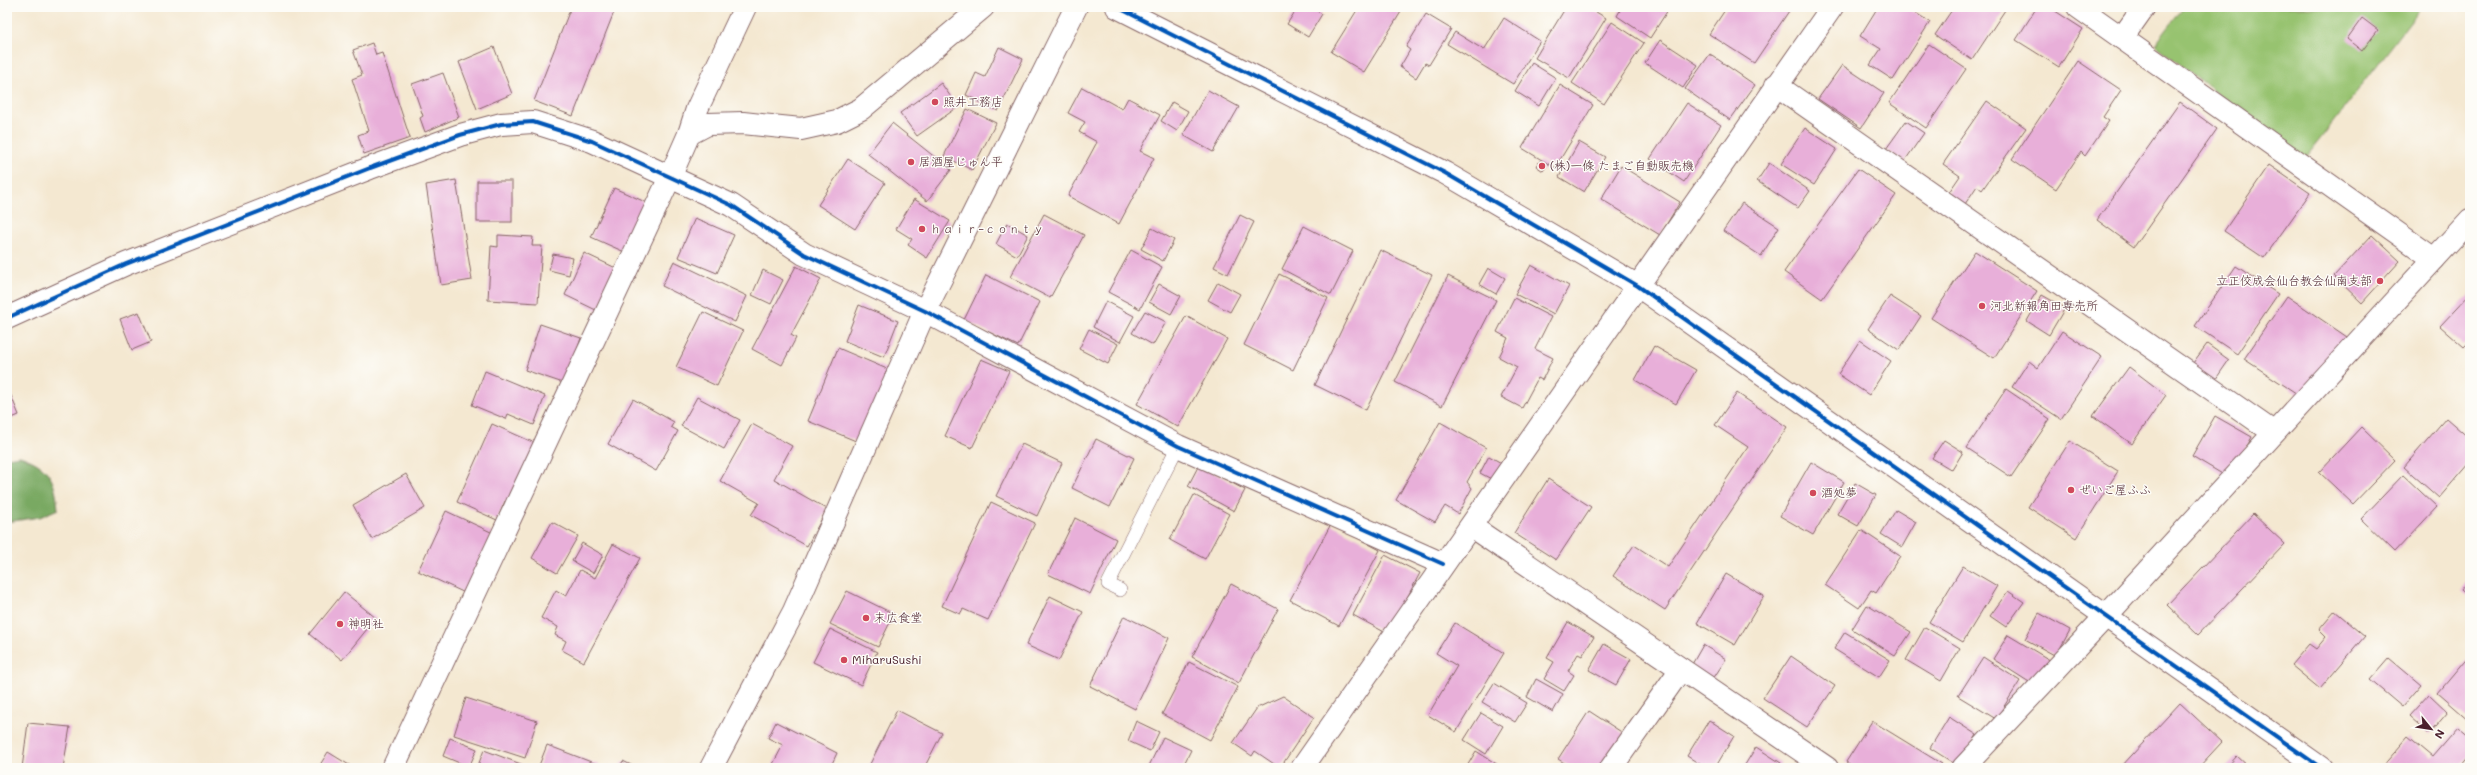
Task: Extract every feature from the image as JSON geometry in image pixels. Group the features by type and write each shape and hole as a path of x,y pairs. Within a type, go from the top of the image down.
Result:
{"street":[{"path":"393,768 671,175 689,134 697,108 744,7"},
{"path":"689,134 708,124 743,123 801,129 837,121 861,110 983,7"},
{"path":"711,768 794,611 925,311 1076,7"},
{"path":"1118,7 1445,173 1638,286 2321,768"},
{"path":"1302,768 1443,564 1472,527 1776,85 1832,7"},
{"path":"2078,7 2434,259"},
{"path":"2122,38 2144,7"},
{"path":"1776,85 2273,432"},
{"path":"7,318 126,264 370,168 460,135 501,124 533,122 559,129 671,175 731,205 804,254 925,311 1178,446 1443,564"},
{"path":"1963,768 2106,616 2273,432 2470,220"},
{"path":"1472,527 1827,768"},
{"path":"1611,768 1681,669"}],"lane":[{"path":"1120,590 1108,584 1178,446"}],"green space":[{"path":"2184,7 2422,7 2304,160 2155,45"},
{"path":"20,456 38,464 49,475 55,489 58,509 40,517 7,522 7,458"}],"building":[{"path":"571,7 616,7 573,116 534,101"},
{"path":"1298,7 1311,7 1322,14 1308,37 1287,24"},
{"path":"1359,7 1404,7 1364,72 1331,52"},
{"path":"1566,7 1588,7 1606,18 1569,78 1535,58"},
{"path":"1622,7 1664,7 1668,10 1650,38 1617,16"},
{"path":"1727,7 1791,8 1754,63 1709,34"},
{"path":"1878,7 1906,7 1930,22 1893,80 1870,65 1881,49 1860,36"},
{"path":"1954,7 2007,7 1972,60 1935,35"},
{"path":"2037,7 2049,7 2083,29 2059,67 2016,40"},
{"path":"1426,14 1451,29 1429,65 1425,63 1416,78 1400,67 1410,50 1406,47"},
{"path":"1504,18 1540,41 1513,84 1447,44 1455,32 1484,50"},
{"path":"2362,18 2378,30 2362,51 2347,39"},
{"path":"1612,22 1644,43 1604,104 1572,83"},
{"path":"1660,40 1698,65 1683,88 1645,63"},
{"path":"372,43 376,55 382,53 410,138 364,154 358,135 369,131 352,79 362,75 353,50"},
{"path":"1929,44 1966,69 1926,128 1889,103"},
{"path":"494,47 512,94 477,109 459,62"},
{"path":"999,47 1023,59 998,111 966,95 976,73 985,77"},
{"path":"1710,54 1755,85 1730,120 1685,89"},
{"path":"2078,61 2121,90 2103,117 2109,121 2085,156 2081,152 2056,189 2012,159"},
{"path":"1532,63 1556,78 1539,106 1515,91"},
{"path":"1842,65 1884,93 1861,128 1818,99"},
{"path":"443,73 459,117 425,132 420,118 423,116 412,84"},
{"path":"941,83 958,107 917,136 900,113"},
{"path":"1560,85 1593,105 1555,168 1522,148"},
{"path":"1082,87 1122,109 1128,98 1160,115 1140,151 1154,158 1119,224 1068,196 1097,142 1079,132 1085,122 1068,113"},
{"path":"1208,90 1239,107 1213,152 1183,135"},
{"path":"1987,101 2026,128 1982,190 1977,186 1963,207 1947,195 1960,176 1943,164"},
{"path":"1172,102 1188,111 1177,131 1161,121"},
{"path":"2180,102 2217,129 2134,247 2097,220"},
{"path":"1687,103 1721,125 1684,182 1650,159"},
{"path":"967,109 996,123 972,170 944,156"},
{"path":"1906,121 1924,133 1904,162 1886,149"},
{"path":"892,123 951,170 927,201 868,154"},
{"path":"1805,128 1837,149 1814,185 1781,164"},
{"path":"1579,142 1605,157 1584,192 1559,177"},
{"path":"848,159 885,183 855,229 818,205"},
{"path":"1540,161 1547,165 1543,171 1536,166"},
{"path":"1769,163 1810,191 1798,208 1757,181"},
{"path":"2269,165 2310,193 2264,258 2224,231"},
{"path":"1621,166 1680,202 1660,235 1601,199"},
{"path":"1858,169 1896,195 1822,299 1784,272"},
{"path":"456,180 472,280 441,285 426,185"},
{"path":"477,181 512,181 512,222 477,222"},
{"path":"614,188 652,205 629,254 591,237"},
{"path":"914,199 950,221 927,258 908,245 912,239 896,229"},
{"path":"1742,203 1779,227 1761,256 1723,231"},
{"path":"1044,214 1084,235 1050,298 1010,277"},
{"path":"1240,215 1254,222 1228,274 1214,267"},
{"path":"695,218 734,235 717,273 678,257"},
{"path":"1007,223 1028,235 1017,256 996,244"},
{"path":"1304,226 1353,251 1331,295 1282,269"},
{"path":"1152,228 1174,240 1163,261 1141,249"},
{"path":"498,235 533,237 532,246 542,246 538,303 488,300 491,246 498,247"},
{"name":"立正佼成会仙台教会仙南支部","path":"2372,235 2400,261 2362,303 2334,276"},
{"path":"1131,250 1162,267 1140,309 1108,292"},
{"path":"1380,250 1432,275 1366,410 1315,385"},
{"path":"1975,251 2037,291 1994,358 1931,318"},
{"path":"584,253 618,269 598,311 565,295"},
{"path":"553,254 573,258 569,275 549,270"},
{"path":"674,261 747,296 735,322 662,286"},
{"path":"1531,265 1569,286 1554,314 1515,294"},
{"path":"796,266 821,279 791,335 796,338 782,365 752,349"},
{"path":"2236,266 2278,294 2237,354 2195,326"},
{"path":"1488,268 1505,278 1496,294 1479,284"},
{"path":"763,270 783,280 771,304 752,295"},
{"path":"1279,274 1328,298 1293,370 1244,345"},
{"path":"986,275 1040,302 1018,346 964,320"},
{"path":"1448,276 1496,300 1442,406 1395,382"},
{"path":"1218,282 1240,294 1230,312 1208,300"},
{"path":"1159,284 1181,296 1171,314 1149,302"},
{"path":"2470,294 2470,341 2464,347 2440,326"},
{"path":"2042,295 2065,308 2049,335 2027,321"},
{"path":"1890,296 1921,316 1899,350 1868,329"},
{"path":"2287,296 2347,337 2305,399 2244,359"},
{"path":"1514,298 1551,317 1535,349 1553,358 1542,380 1538,378 1522,408 1501,397 1517,367 1499,357 1508,338 1497,332"},
{"path":"1106,301 1134,316 1120,342 1093,327"},
{"path":"859,305 898,321 884,357 845,341"},
{"path":"1145,311 1166,322 1153,345 1132,333"},
{"path":"139,312 151,342 132,350 120,319"},
{"path":"703,312 743,331 717,386 676,367"},
{"path":"1186,316 1227,339 1178,427 1137,404"},
{"path":"540,324 581,338 566,384 525,370"},
{"path":"1089,329 1118,344 1108,364 1079,349"},
{"path":"2062,331 2102,357 2061,419 2012,387 2029,361 2038,368"},
{"path":"1860,340 1891,361 1869,395 1838,374"},
{"path":"2207,344 2229,360 2213,383 2190,367"},
{"path":"1654,346 1696,370 1676,404 1635,380"},
{"path":"838,348 894,372 863,444 808,421"},
{"path":"981,359 1009,371 972,448 945,436"},
{"path":"2129,367 2166,395 2132,444 2093,416"},
{"path":"485,371 545,396 534,425 508,414 506,419 472,405"},
{"path":"7,386 19,415 7,420"},
{"path":"2006,389 2050,419 2011,477 1967,448"},
{"path":"1737,393 1787,427 1665,610 1613,576 1634,545 1668,567 1748,447 1715,425"},
{"path":"697,397 740,420 724,449 681,426"},
{"path":"633,399 674,422 671,427 678,431 656,471 608,444"},
{"path":"2215,416 2252,437 2229,478 2192,456"},
{"path":"2446,418 2470,439 2470,462 2439,498 2404,467"},
{"path":"1440,422 1486,448 1467,482 1472,488 1458,514 1445,506 1435,522 1396,500"},
{"path":"492,424 537,444 510,504 505,501 497,520 457,502"},
{"path":"752,424 792,446 774,479 827,509 807,546 751,515 759,503 720,481"},
{"path":"2361,427 2395,460 2353,504 2319,472"},
{"path":"1096,439 1134,458 1110,507 1072,488"},
{"path":"1944,440 1963,452 1952,470 1932,458"},
{"path":"2070,441 2118,471 2076,538 2028,507"},
{"path":"1022,444 1062,463 1037,516 996,496"},
{"path":"1489,456 1503,464 1495,481 1480,473"},
{"path":"1811,462 1844,482 1813,535 1780,516"},
{"path":"1199,465 1245,490 1234,511 1188,486"},
{"path":"406,474 425,508 372,539 353,505"},
{"path":"2403,475 2437,507 2395,552 2361,519"},
{"path":"1548,479 1591,507 1556,560 1514,533"},
{"path":"1855,483 1876,495 1858,526 1837,514"},
{"path":"1194,495 1229,514 1205,559 1170,540"},
{"path":"991,502 1035,523 988,620 963,609 960,614 942,606"},
{"path":"1896,510 1916,522 1902,547 1881,534"},
{"path":"446,511 493,533 465,593 418,571"},
{"path":"2253,514 2285,544 2198,635 2167,605"},
{"path":"1075,518 1116,539 1090,594 1048,574"},
{"path":"552,522 578,536 557,573 532,558"},
{"path":"1331,524 1380,550 1339,626 1290,600"},
{"path":"1861,530 1900,556 1876,593 1871,590 1859,608 1825,585"},
{"path":"582,543 603,555 593,573 572,561"},
{"path":"613,544 640,558 584,662 562,650 566,641 555,635 558,627 541,618 556,590 566,596 580,570 595,578"},
{"path":"1385,555 1420,573 1388,634 1353,615"},
{"path":"1963,566 1997,586 1963,642 1929,622"},
{"path":"1726,574 1764,596 1735,645 1697,623"},
{"path":"2470,579 2470,598 2461,590"},
{"path":"1231,584 1278,609 1239,683 1192,657"},
{"path":"847,591 894,614 878,647 830,624"},
{"path":"2008,591 2024,602 2006,627 1990,616"},
{"path":"344,592 376,618 342,660 310,634"},
{"path":"1050,596 1083,612 1059,660 1026,645"},
{"path":"1867,605 1911,632 1895,656 1852,629"},
{"path":"2335,611 2365,636 2320,689 2291,665 2309,644 2316,649 2326,637 2319,630"},
{"path":"2039,613 2070,630 2056,656 2025,639"},
{"path":"1124,616 1169,638 1135,709 1090,686"},
{"path":"1568,622 1594,637 1582,656 1578,654 1568,671 1574,675 1564,691 1544,679 1554,662 1547,658"},
{"path":"1455,623 1504,653 1456,732 1428,715 1457,666 1436,653"},
{"path":"1925,627 1960,648 1941,681 1906,660"},
{"path":"830,629 877,652 861,685 813,662"},
{"path":"1845,632 1890,660 1879,677 1834,649"},
{"path":"2008,635 2053,662 2037,687 1993,659"},
{"path":"1604,644 1631,659 1616,685 1589,670"},
{"path":"1703,645 1726,659 1713,679 1691,666"},
{"path":"2470,655 2470,721 2438,693"},
{"path":"1791,656 1835,686 1807,727 1763,698"},
{"path":"1983,657 2020,681 1996,719 1958,696"},
{"path":"2389,658 2421,685 2402,707 2370,680"},
{"path":"1189,662 1238,687 1210,740 1162,714"},
{"path":"1536,679 1563,694 1553,712 1527,697"},
{"path":"1494,683 1527,703 1515,722 1482,702"},
{"path":"2429,694 2448,712 2429,734 2409,716"},
{"path":"1283,696 1314,717 1280,768 1255,751 1252,756 1233,743 1257,708"},
{"path":"466,698 537,721 525,758 454,735"},
{"path":"2180,703 2222,742 2198,768 2120,768"},
{"path":"897,710 942,733 924,768 868,768"},
{"path":"1589,711 1626,735 1604,768 1572,768 1558,759"},
{"path":"1481,713 1503,726 1486,754 1464,740"},
{"path":"1949,717 1977,735 1958,766 1930,748"},
{"path":"1709,720 1734,736 1715,768 1706,768 1687,756"},
{"path":"1136,721 1159,732 1150,751 1128,741"},
{"path":"1872,721 1942,764 1940,768 1856,768 1846,762"},
{"path":"776,722 837,753 830,768 781,768 773,764 783,745 768,738"},
{"path":"28,723 70,727 63,768 22,768"},
{"path":"2457,728 2470,739 2470,755 2459,768 2381,768 2408,737 2432,757"},
{"path":"1163,737 1191,750 1182,768 1148,768"},
{"path":"450,738 477,749 469,767 443,756"},
{"path":"547,745 599,765 598,768 538,768"},
{"path":"1756,747 1781,763 1778,768 1743,768"},
{"path":"484,750 526,766 526,768 477,768"},
{"path":"1476,751 1503,768 1466,768"},
{"path":"328,752 354,768 318,768"},
{"path":"2237,756 2250,768 2226,768"},
{"path":"623,761 637,768 619,768"}],"cycle path":[{"path":"1117,7 1445,173 1638,286 2321,768"},
{"path":"7,318 126,264 370,168 460,135 501,124 533,122 592,141 731,205 804,254 925,311 1178,446 1443,564"}],"place":[{"name":"照井工務店","path":"935,102"},
{"name":"居酒屋じゅん平","path":"911,162"},
{"name":"(株)一條 たまご自動販売機","path":"1542,166"},
{"name":"ｈａｉｒ−ｃｏｎｔｙ","path":"922,229"},
{"name":"立正佼成会仙台教会仙南支部","path":"2380,281"},
{"name":"河北新報角田専売所","path":"1982,306"},
{"name":"ぜいご屋ふふ","path":"2071,490"},
{"name":"酒処夢","path":"1813,493"},
{"name":"末広食堂","path":"866,618"},
{"name":"神明社","path":"340,624"},
{"name":"MiharuSushi","path":"844,660"}]}
